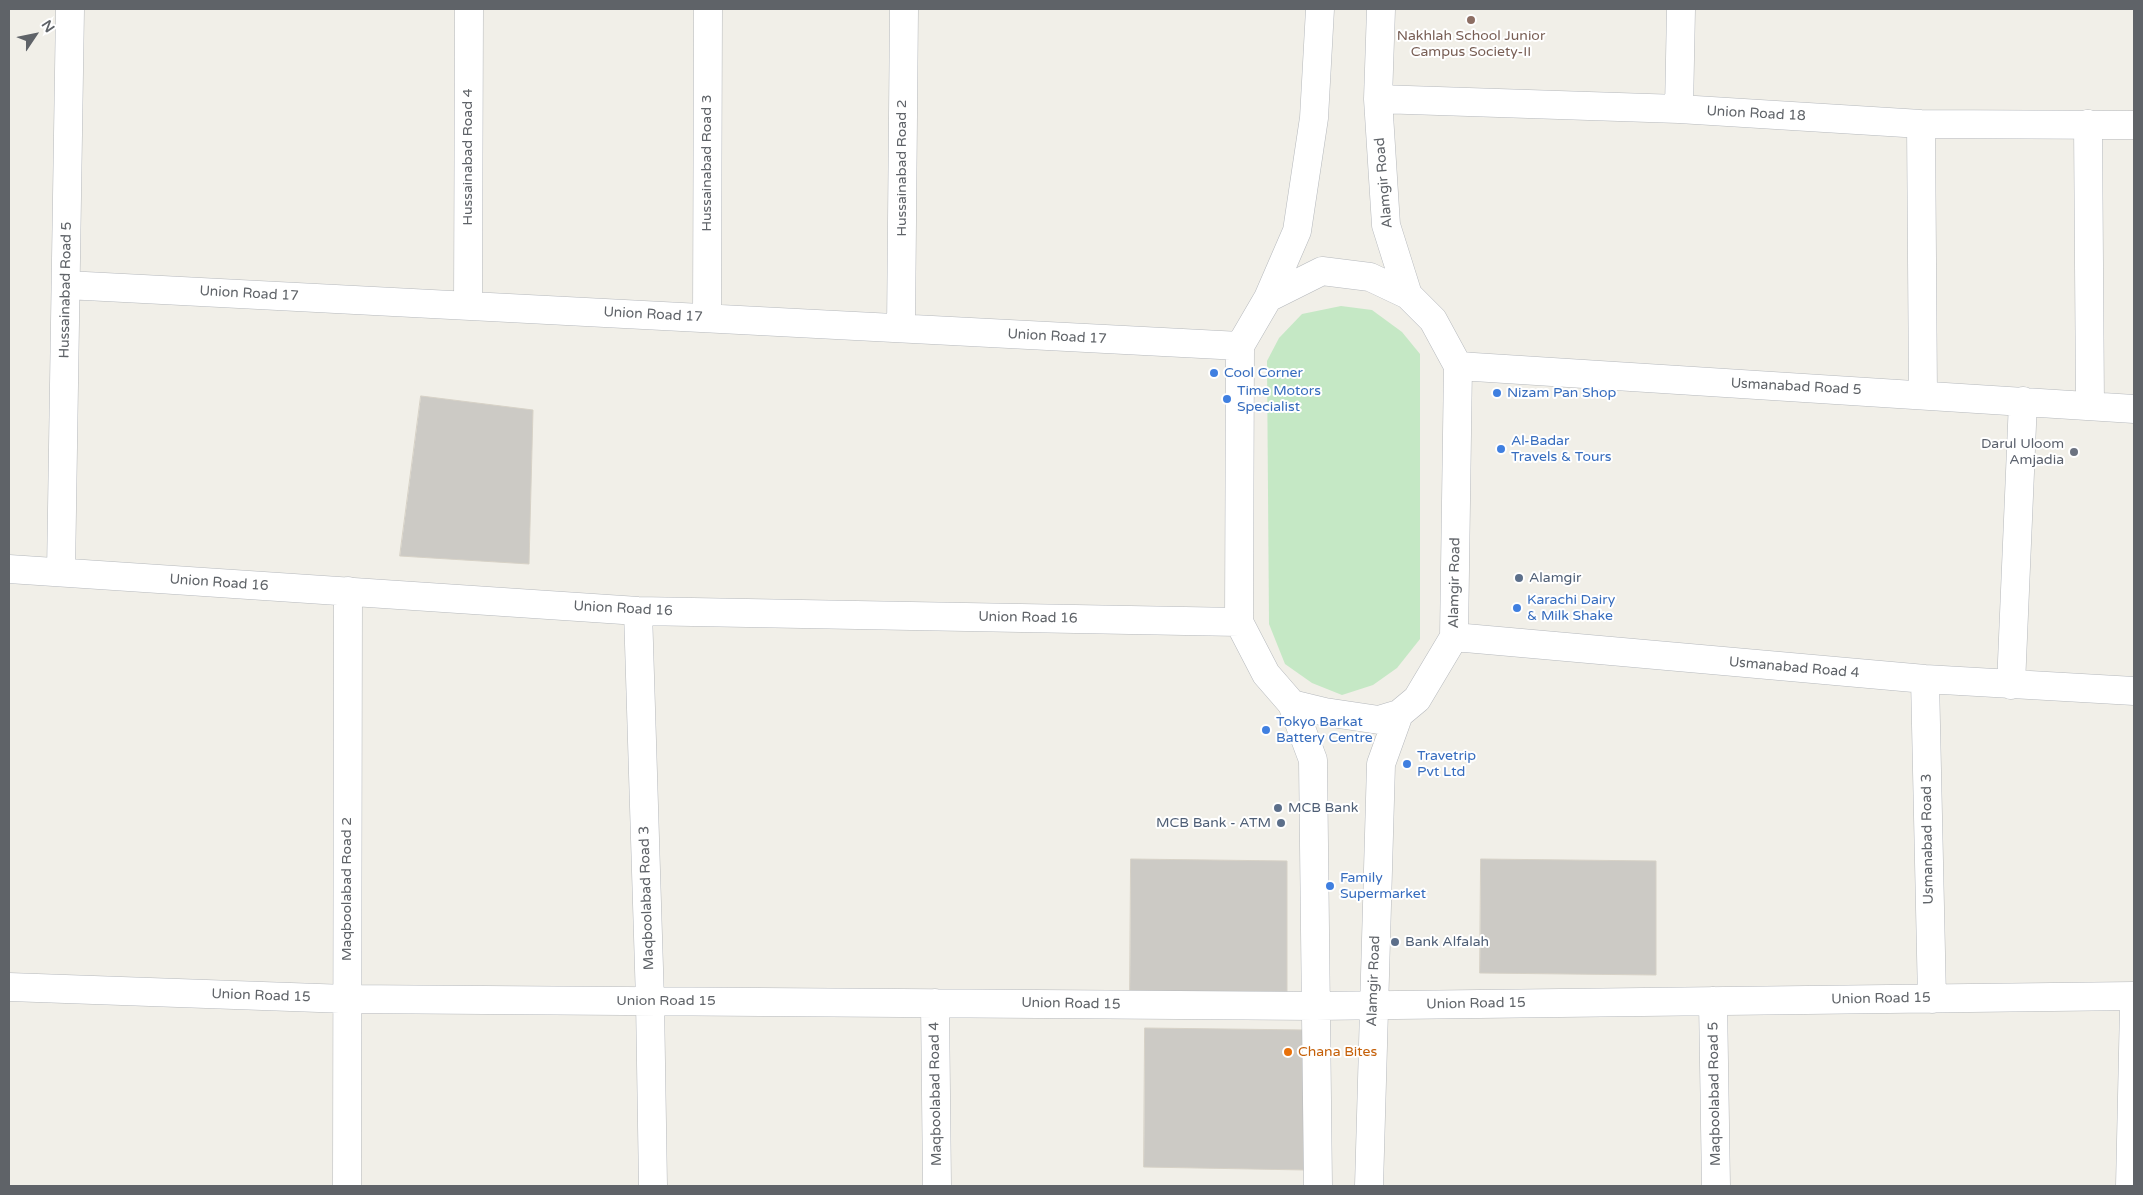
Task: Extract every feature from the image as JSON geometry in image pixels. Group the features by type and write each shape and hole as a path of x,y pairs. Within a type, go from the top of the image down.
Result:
{"street":[{"name":"Hussainabad Road 5","path":"61,572 70,9"},
{"name":"Hussainabad Road 4","path":"468,306 469,9"},
{"name":"Hussainabad Road 3","path":"707,318 708,9"},
{"name":"Hussainabad Road 2","path":"901,328 904,9"},
{"path":"1318,1186 1313,760 1292,704 1266,674 1238,622 1240,346 1268,298 1297,231 1314,118 1320,9"},
{"name":"Alamgir Road","path":"1369,1186 1381,764 1399,714 1417,699 1454,637 1458,366 1433,320 1408,295 1386,225 1378,99 1381,9"},
{"path":"1680,110 1681,9"},
{"name":"Union Road 18","path":"1378,99 1680,110 1921,124 2134,124"},
{"path":"1921,124 1923,395"},
{"path":"2088,124 2090,405"},
{"path":"1268,298 1322,271 1370,277 1408,295"},
{"name":"Union Road 17","path":"66,285 1240,346"},
{"name":"Usmanabad Road 5","path":"1458,366 2134,409"},
{"path":"2011,685 2023,401"},
{"name":"Union Road 16","path":"9,569 638,611 1238,622"},
{"name":"Maqboolabad Road 2","path":"347,1186 348,591"},
{"name":"Maqboolabad Road 3","path":"638,611 650,1001 653,1186"},
{"name":"Usmanabad Road 4","path":"1454,637 1925,679 2134,691"},
{"name":"Usmanabad Road 3","path":"1925,679 1932,999"},
{"path":"1292,704 1325,712 1379,720 1399,714"},
{"name":"Union Road 15","path":"9,987 347,999 1316,1006 2134,996"},
{"name":"Maqboolabad Road 5","path":"1713,1001 1716,1186"},
{"name":"Maqboolabad Road 4","path":"935,1003 937,1186"},
{"path":"2130,1186 2134,1007"}],"green space":[{"path":"1341,306 1372,310 1402,332 1420,354 1420,639 1397,668 1373,685 1342,695 1312,683 1285,664 1269,624 1267,361 1279,338 1302,314"}],"building":[{"path":"421,396 533,410 529,564 400,556"},
{"path":"1131,859 1287,861 1287,992 1130,991"},
{"path":"1481,859 1656,861 1656,975 1480,973"},
{"path":"1145,1028 1306,1030 1305,1170 1144,1167"}],"place":[{"name":"Nakhlah School Junior Campus Society-II","path":"1471,20"},
{"name":"Cool Corner","path":"1214,373"},
{"name":"Nizam Pan Shop","path":"1497,393"},
{"name":"Time Motors Specialist","path":"1227,399"},
{"name":"Al-Badar Travels & Tours","path":"1501,449"},
{"name":"Darul Uloom Amjadia","path":"2074,452"},
{"name":"Alamgir","path":"1519,578"},
{"name":"Karachi Dairy & Milk Shake","path":"1517,608"},
{"name":"Tokyo Barkat Battery Centre","path":"1266,730"},
{"name":"Travetrip Pvt Ltd","path":"1407,764"},
{"name":"MCB Bank","path":"1278,808"},
{"name":"MCB Bank - ATM","path":"1281,823"},
{"name":"Family Supermarket","path":"1330,886"},
{"name":"Bank Alfalah","path":"1395,942"},
{"name":"Chana Bites","path":"1288,1052"}]}
